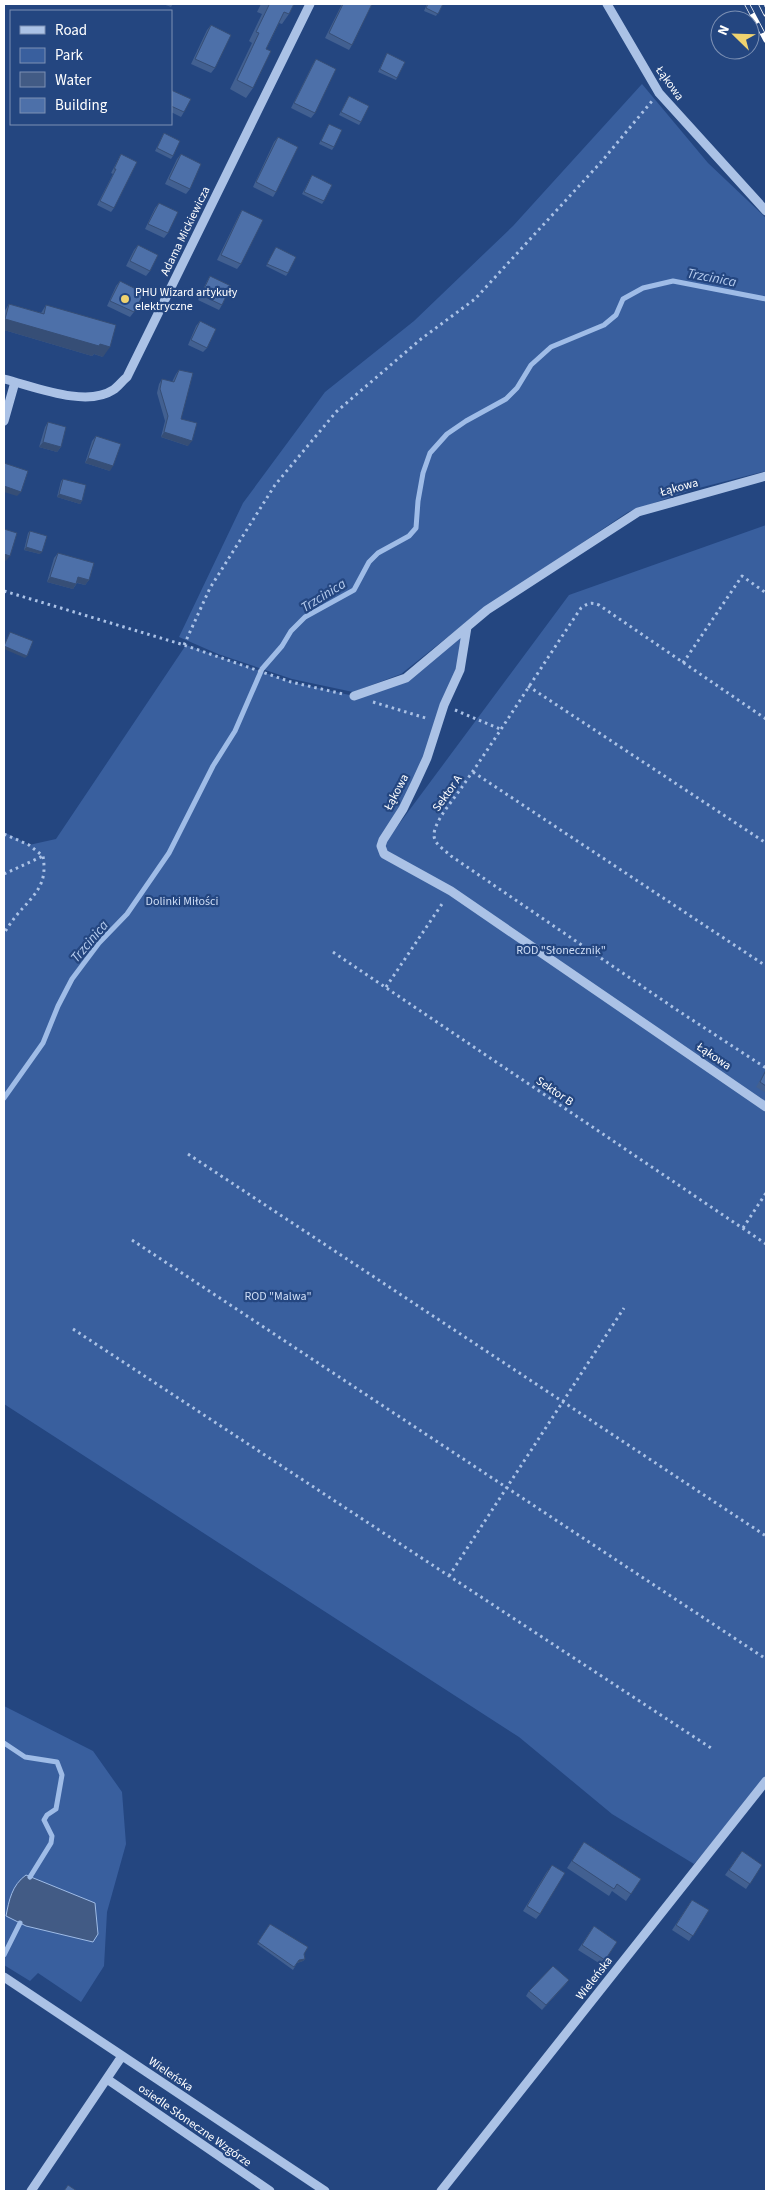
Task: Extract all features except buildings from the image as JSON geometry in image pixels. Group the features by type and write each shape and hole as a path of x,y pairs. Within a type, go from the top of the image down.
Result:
{"street":[{"name":"Adama Mickiewicza","path":"4,379 71,396 91,398 112,391 127,377 310,4"},
{"name":"Łąkowa","path":"607,4 659,93 766,211"},
{"path":"4,421 15,382"},
{"name":"Łąkowa","path":"766,476 638,512 487,610 467,627 460,670 444,705 427,758 381,846 384,854 451,890 766,1107"},
{"path":"354,696 406,678 467,627"},
{"name":"Wieleńska","path":"441,2191 766,1781"},
{"name":"Wieleńska","path":"4,1977 325,2191"},
{"path":"31,2191 122,2056"},
{"name":"osiedle Słoneczne Wzgórze","path":"107,2079 270,2191"}],"path":[{"path":"184,645 210,588 275,485 336,412 421,339 475,299 602,162 659,93"},
{"path":"683,664 742,576 766,593"},
{"path":"4,591 184,645 291,682 354,696 438,722"},
{"name":"Sektor A","path":"766,718 592,602 581,608 528,686 473,772 437,822 434,835 437,844 451,856 677,1010 766,1068"},
{"path":"528,686 766,843"},
{"path":"444,705 500,729"},
{"path":"473,772 766,966"},
{"path":"4,834 29,845 44,856 46,870 38,892 22,908 4,933"},
{"path":"4,874 44,856"},
{"path":"386,988 451,890"},
{"name":"Sektor B","path":"333,952 766,1244"},
{"path":"188,1154 766,1536"},
{"path":"743,1228 766,1193"},
{"path":"132,1240 766,1659"},
{"path":"449,1576 624,1308"},
{"path":"73,1329 712,1748"}],"green space":[{"path":"642,84 708,163 766,218 766,471 691,490 628,512 478,613 401,674 353,692 292,679 218,654 179,637 243,503 325,392 414,321 513,226"},
{"path":"766,525 766,1780 694,1864 612,1814 519,1737 4,1404 4,832 29,845 56,839 186,645 291,682 354,696 406,678 467,627 460,670 427,758 382,847 569,595"},
{"path":"4,1706 93,1751 122,1792 126,1844 107,1912 104,1966 81,2002 38,1973 30,1981 4,1965"}],"water":[{"path":"26,1875 95,1903 98,1934 93,1942 26,1926 6,1916 14,1888"}],"waterway":[{"name":"Trzcinica","path":"4,1098 43,1043 58,1006 72,979 99,943 127,914 169,853 213,766 235,731 262,669 282,646 291,631 305,617 354,590 369,562 378,553 409,536 416,528 423,473 430,453 447,434 506,399 517,388 531,365 551,347 604,325 616,315 623,299 643,288 673,281 766,299"},
{"name":"Trzcinica","path":"4,1743 25,1757 57,1762 62,1775 56,1809 47,1815 44,1820 52,1836 51,1843 30,1877"},
{"name":"Trzcinica","path":"4,1955 20,1923"}],"railway":[{"path":"747,4 766,40"},
{"path":"761,4 766,14"}],"place":[{"name":"PHU Wizard artykuły elektryczne","path":"125,299"}],"park label":[{"name":"Dolinki Miłości","path":"182,901"},
{"name":"ROD \"Słonecznik\"","path":"561,950"},
{"name":"ROD \"Malwa\"","path":"278,1296"}]}
